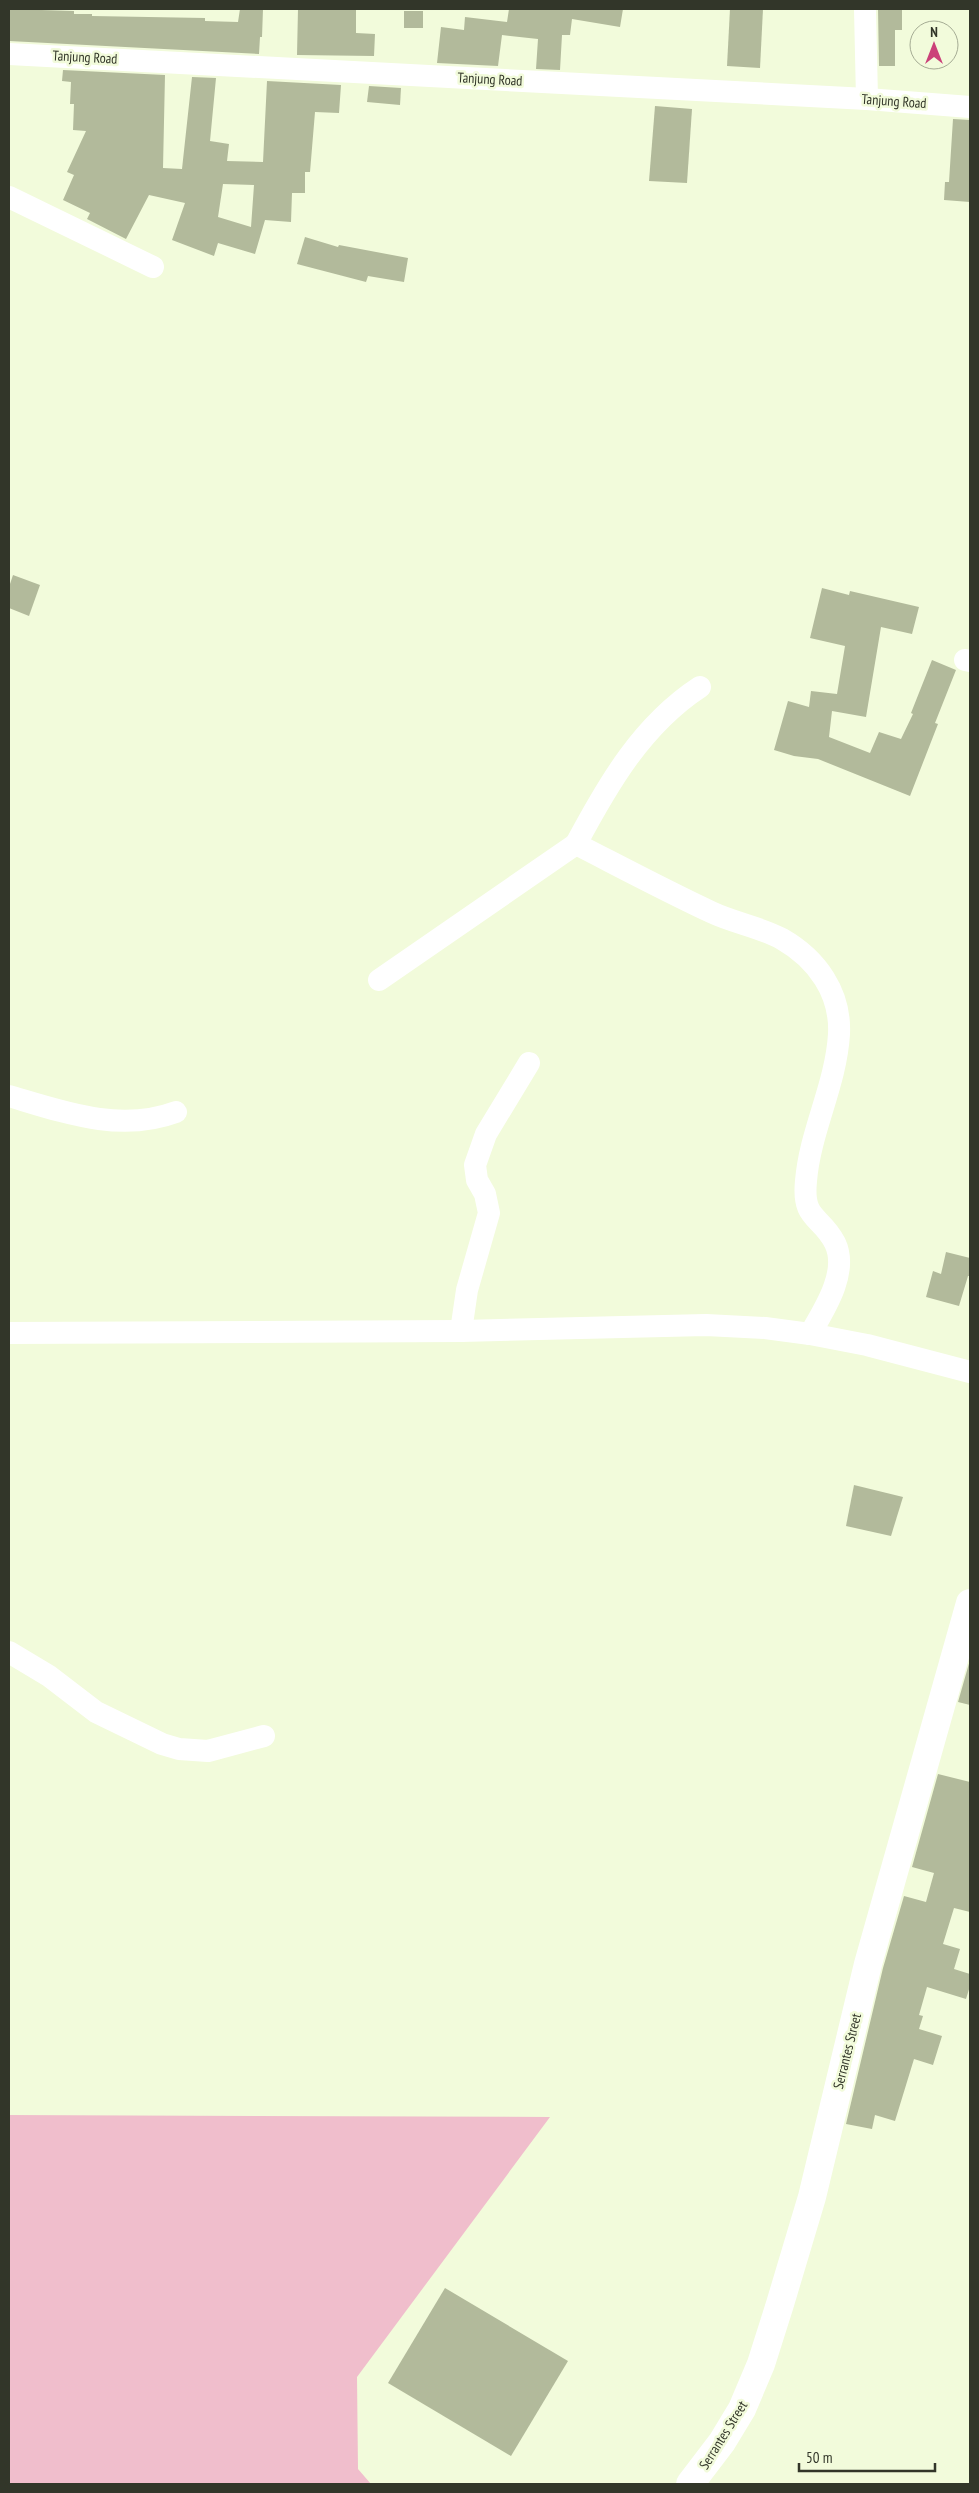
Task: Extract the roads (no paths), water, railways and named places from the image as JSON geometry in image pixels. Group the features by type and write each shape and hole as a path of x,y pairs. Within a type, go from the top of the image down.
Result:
{"main road":[{"name":"Serrantes Street","path":"690,2484 722,2442 742,2409 761,2364 775,2321 812,2197 868,1964 964,1649 970,1603"}],"street":[{"path":"865,9 867,99"},
{"name":"Tanjung Road","path":"9,54 867,99 970,107"},
{"path":"9,197 153,267"},
{"path":"379,980 576,844 602,796 641,739 678,701 700,687"},
{"path":"576,844 712,912 782,939 812,962 826,981 836,1000 839,1034 836,1060 808,1163 805,1194 809,1212 835,1243 838,1252 837,1276 831,1297 810,1334"},
{"path":"461,1331 467,1290 489,1213 485,1194 476,1180 475,1165 486,1134 530,1063"},
{"path":"9,1096 59,1112 104,1120 148,1120 176,1112"},
{"path":"9,1333 461,1331 706,1325 765,1328 810,1334 866,1345 970,1372"},
{"path":"9,1652 43,1672 96,1712 162,1744 179,1749 208,1751 264,1736"}]}
